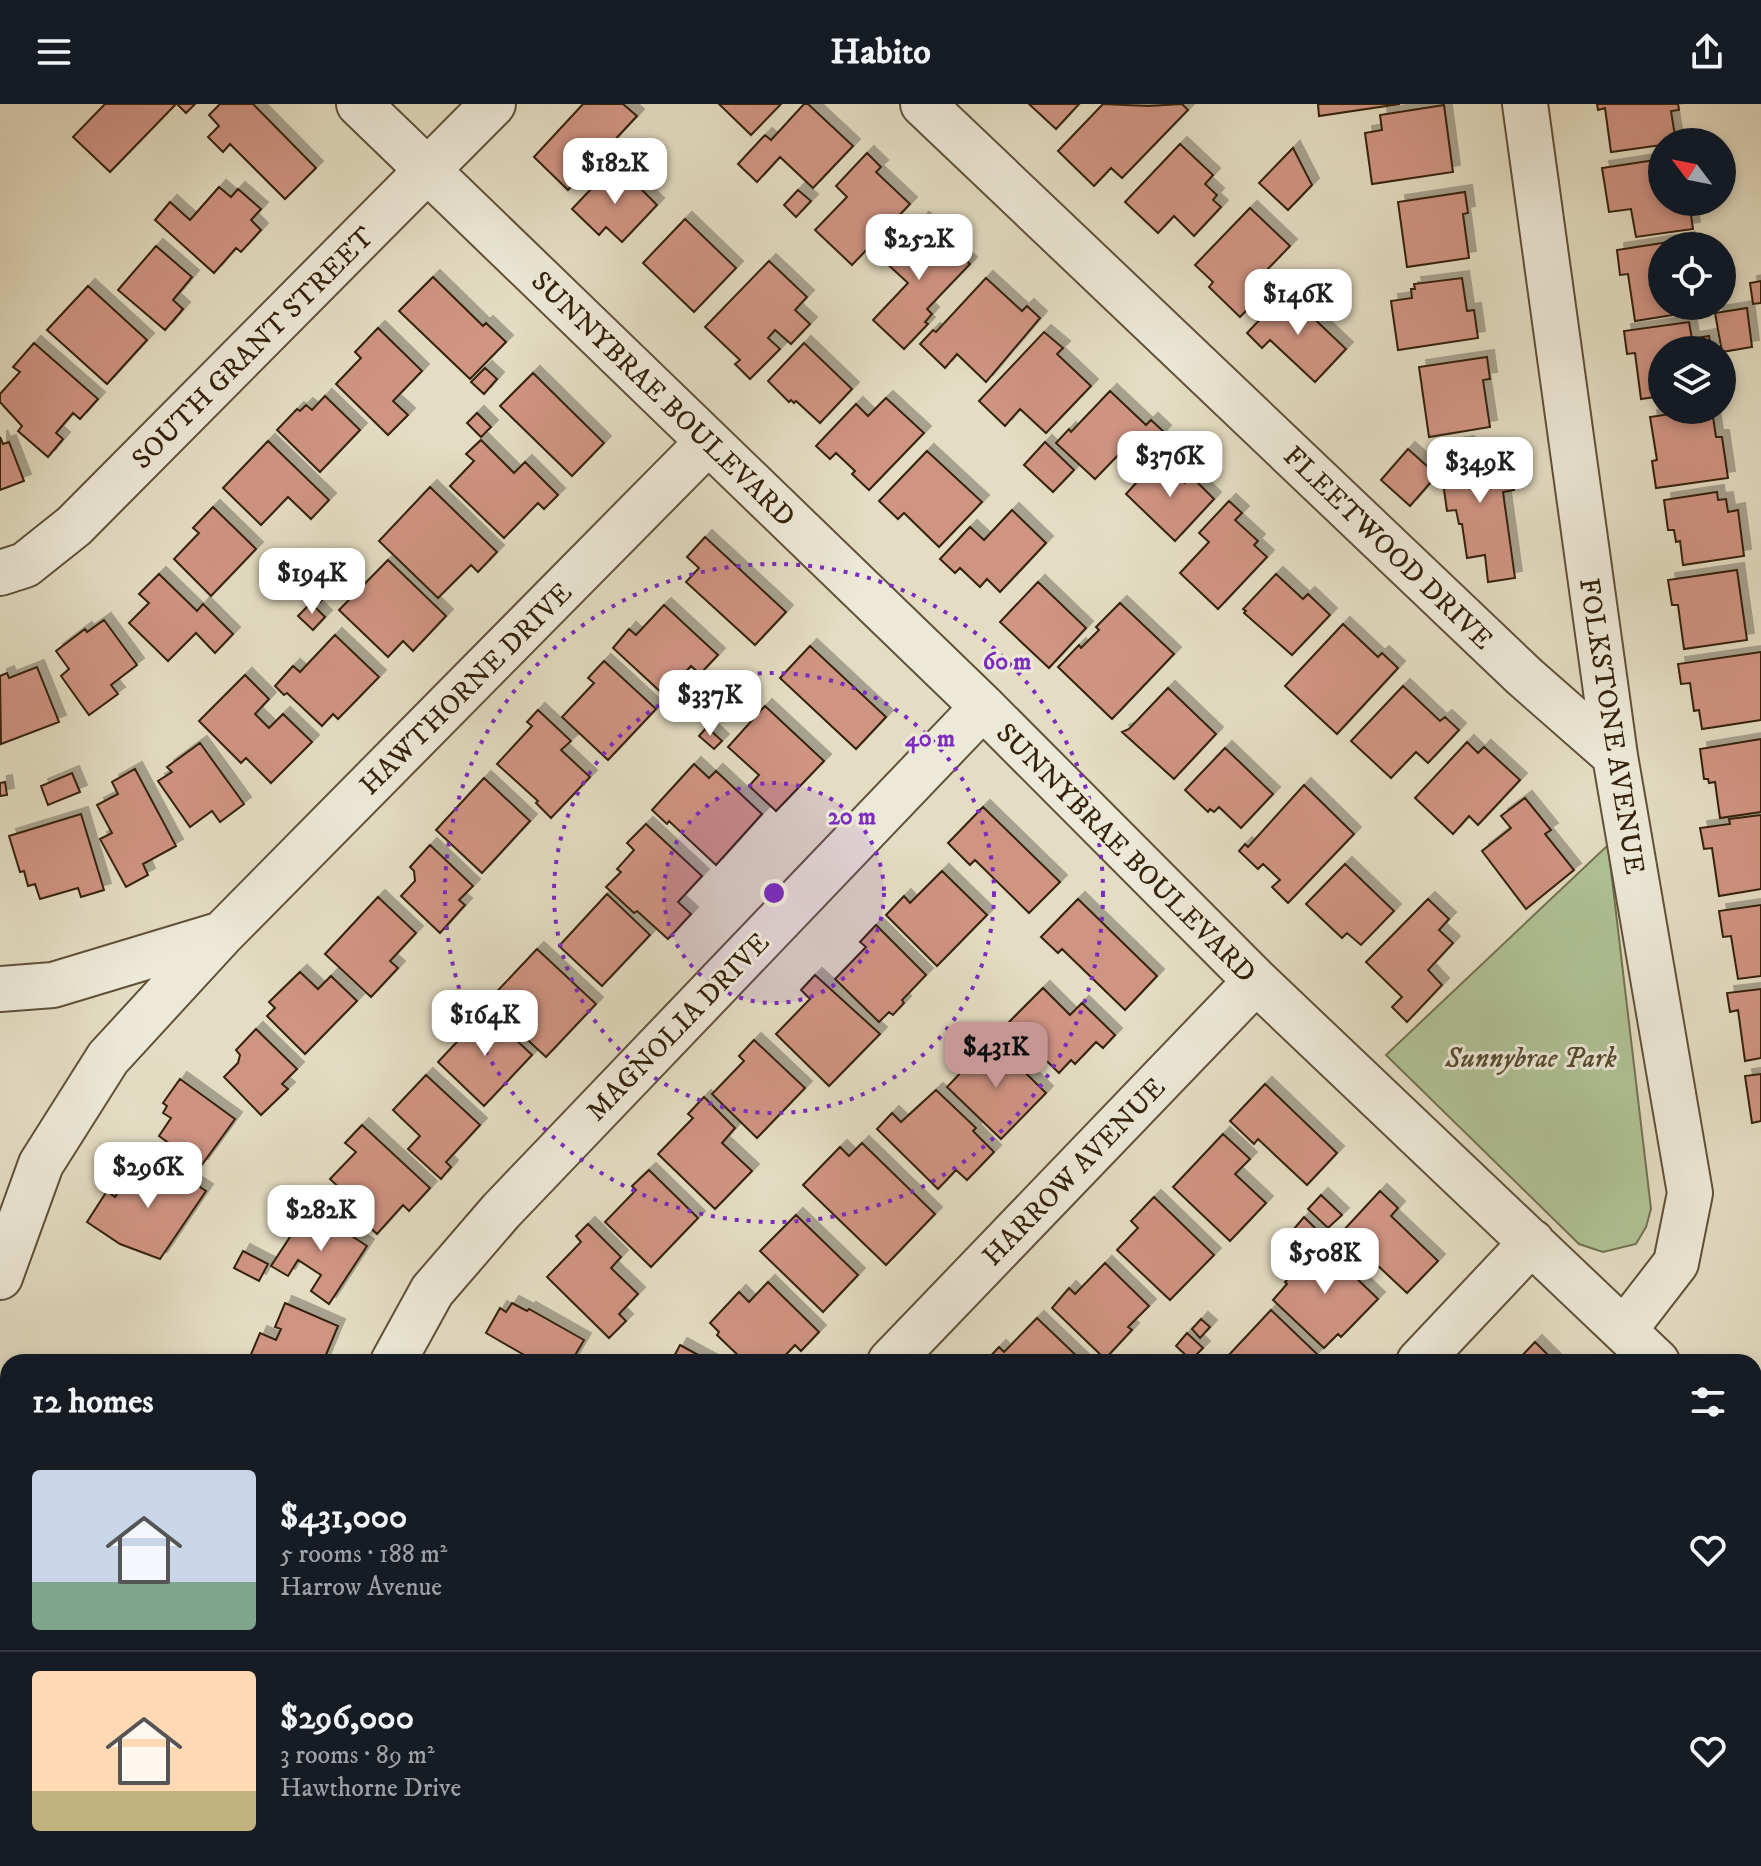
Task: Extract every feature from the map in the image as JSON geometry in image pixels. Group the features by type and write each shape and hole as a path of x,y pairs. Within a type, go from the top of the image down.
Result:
{"street":[{"name":"SUNNYBRAE BOULEVARD","path":"359,104 983,707 1256,981 1649,1354"},
{"name":"SOUTH GRANT STREET","path":"0,573 25,565 74,526 493,104"},
{"name":"FLEETWOOD DRIVE","path":"923,104 1525,677 1615,756"},
{"name":"FOLKSTONE AVENUE","path":"1525,104 1615,756 1690,1193 1676,1263 1625,1329"},
{"name":"HAWTHORNE DRIVE","path":"0,1277 41,1164 108,1058 222,934 708,442"},
{"name":"MAGNOLIA DRIVE","path":"397,1354 432,1291 501,1211 983,707"},
{"name":"HAWTHORNE DRIVE","path":"0,989 53,985 222,934"},
{"name":"HARROW AVENUE","path":"898,1354 1256,981"},
{"path":"1427,1354 1532,1242"}],"green space":[{"name":"Sunnybrae Park","path":"1608,845 1651,1209 1646,1227 1636,1244 1603,1252 1579,1244 1386,1055"}],"building":[{"path":"105,104 176,104 110,172 73,137"},
{"path":"177,104 195,104 186,113"},
{"path":"220,104 253,104 316,168 285,199 230,144 223,152 208,137 219,126 209,115"},
{"path":"583,104 623,104 637,116 568,190 534,157"},
{"path":"719,104 781,104 751,135"},
{"path":"804,104 808,104 853,146 813,188 780,157 757,182 738,164 765,135 771,140"},
{"path":"1029,104 1079,104 1056,129"},
{"path":"1103,104 1182,104 1188,110 1122,178 1111,168 1094,186 1058,151"},
{"path":"1318,104 1400,104 1319,116"},
{"path":"1597,104 1678,104 1679,110 1671,111 1674,128 1648,128 1648,147 1611,152 1605,108 1598,110"},
{"path":"1444,105 1453,172 1372,184 1365,133 1382,130 1380,115"},
{"path":"1180,144 1213,175 1205,184 1217,195 1213,200 1221,207 1194,236 1174,216 1158,233 1125,202"},
{"path":"1293,148 1312,185 1288,210 1259,183"},
{"path":"867,153 881,167 876,172 910,204 852,265 815,230 847,197 836,186"},
{"path":"1648,161 1648,216 1691,216 1693,229 1648,232 1648,235 1636,237 1631,209 1609,212 1602,168"},
{"path":"612,167 629,183 632,180 657,205 622,242 606,227 599,235 572,209"},
{"path":"219,187 231,197 238,189 261,209 251,220 261,230 241,252 236,248 214,273 155,220 170,202 190,220"},
{"path":"798,190 811,201 796,217 784,205"},
{"path":"1465,192 1468,213 1463,214 1469,258 1407,267 1398,202"},
{"path":"1250,208 1290,246 1261,276 1271,285 1240,317 1209,287 1213,282 1195,265"},
{"path":"685,219 736,268 694,312 643,263"},
{"path":"922,219 970,264 927,309 932,314 925,322 928,324 904,349 873,320 908,283 884,261"},
{"path":"1648,245 1648,319 1635,321 1628,274 1620,275 1617,250"},
{"path":"156,246 192,277 173,300 183,309 165,330 118,290"},
{"path":"769,261 807,297 795,310 810,324 791,344 775,330 768,338 780,349 750,379 735,364 740,360 705,327"},
{"path":"433,277 483,326 486,323 506,342 470,379 399,311"},
{"path":"986,278 1022,311 1027,306 1040,318 986,382 957,354 945,368 920,344 933,330 936,332"},
{"path":"1462,278 1467,311 1474,310 1478,338 1398,350 1391,301 1412,298 1414,284"},
{"path":"1761,281 1761,303 1753,304 1750,283"},
{"path":"88,286 147,340 107,384 47,330"},
{"path":"1286,292 1346,349 1315,382 1270,340 1262,348 1247,333"},
{"path":"1747,308 1752,347 1736,350 1736,336 1719,336 1716,320 1736,320 1736,310"},
{"path":"1689,322 1691,336 1648,336 1648,398 1641,399 1635,353 1627,354 1624,331"},
{"path":"378,328 422,371 393,401 408,415 388,435 336,384 361,358 355,352"},
{"path":"1044,332 1063,348 1057,354 1091,386 1046,433 1020,409 1005,426 979,401"},
{"path":"34,343 98,399 80,419 73,413 56,433 63,439 48,457 18,431 22,426 0,402 0,394 20,372 13,367"},
{"path":"804,343 852,389 820,423 796,401 789,402 768,381"},
{"path":"1487,357 1490,379 1483,380 1490,427 1429,437 1419,367"},
{"path":"485,368 497,379 484,394 471,382"},
{"path":"533,373 604,443 572,476 500,406"},
{"path":"1110,391 1146,425 1151,420 1164,432 1130,469 1124,464 1127,459 1120,453 1095,479 1056,443 1069,429 1071,432"},
{"path":"325,396 360,430 320,472 277,430 297,409 300,411 306,405 312,410"},
{"path":"886,398 924,433 869,490 836,453 830,459 816,446 856,404 868,416"},
{"path":"477,413 491,427 481,437 467,423"},
{"path":"1651,424 1714,424 1716,437 1722,437 1728,478 1656,488 1652,461 1657,460"},
{"path":"0,437 3,444 9,442 24,481 0,490"},
{"path":"481,440 514,473 525,462 558,495 544,509 538,503 504,538 450,486 474,461 466,454"},
{"path":"268,441 329,500 311,519 288,497 261,525 223,488"},
{"path":"1045,442 1074,470 1053,492 1024,465"},
{"path":"1467,443 1469,453 1491,450 1493,460 1509,458 1514,490 1503,492 1515,578 1488,582 1485,555 1467,558 1462,524 1459,524 1456,510 1447,511 1438,447"},
{"path":"1408,449 1437,475 1410,506 1381,480"},
{"path":"927,451 982,502 939,547 904,513 898,519 879,501"},
{"path":"1159,458 1185,483 1191,476 1214,499 1175,541 1126,494"},
{"path":"430,487 497,552 478,572 471,565 438,598 379,541"},
{"path":"1717,492 1718,500 1726,499 1728,512 1738,510 1744,556 1683,565 1680,541 1676,542 1674,530 1668,530 1664,500"},
{"path":"1229,501 1242,513 1235,520 1258,541 1254,545 1267,557 1218,609 1180,573 1209,542 1199,533"},
{"path":"213,507 256,549 211,596 174,559 199,533 193,528"},
{"path":"1012,510 1046,543 1000,592 987,579 980,587 960,568 955,573 940,559 970,527 984,540"},
{"path":"705,537 786,612 755,645 686,582 699,568 687,557"},
{"path":"388,560 446,616 413,651 403,641 388,657 339,610"},
{"path":"1737,570 1747,640 1684,649 1678,605 1672,605 1668,580"},
{"path":"159,574 197,611 203,604 233,634 215,653 196,633 168,661 129,623 149,603 139,594"},
{"path":"1276,574 1303,599 1308,594 1330,615 1292,655 1243,609"},
{"path":"316,576 331,590 320,602 305,588"},
{"path":"1038,582 1086,628 1049,668 1000,622"},
{"path":"311,603 325,617 313,630 298,616"},
{"path":"1120,603 1174,654 1112,719 1058,667 1099,630 1096,627"},
{"path":"664,605 718,655 700,674 691,666 664,695 613,648 629,629 636,635"},
{"path":"104,620 137,665 111,685 118,694 89,715 61,676 69,669 56,651 85,629 87,632"},
{"path":"1343,624 1378,657 1382,653 1398,668 1337,734 1285,686"},
{"path":"335,635 379,677 338,719 333,714 322,726 287,693 284,695 275,686 293,666 300,672"},
{"path":"810,646 886,717 856,749 780,678"},
{"path":"1761,652 1761,720 1702,729 1699,710 1694,711 1690,683 1681,684 1678,664"},
{"path":"604,661 656,709 608,760 562,717 594,683 588,678"},
{"path":"37,667 59,722 1,744 0,676 7,673 9,678"},
{"path":"245,675 269,699 255,714 269,728 283,714 312,742 271,783 246,758 241,763 199,721"},
{"path":"1403,686 1440,721 1445,717 1459,730 1428,763 1416,752 1391,778 1351,741"},
{"path":"1168,688 1216,734 1174,779 1122,732 1129,729"},
{"path":"765,706 824,761 776,811 749,786 759,775 728,747"},
{"path":"538,710 571,741 561,750 590,777 551,818 536,803 538,801 497,764 532,726 527,722"},
{"path":"707,727 722,741 714,749 699,736"},
{"path":"1761,739 1761,812 1720,818 1715,782 1709,783 1708,779 1704,779 1700,749"},
{"path":"1467,742 1478,753 1484,747 1520,780 1478,825 1469,816 1453,834 1415,798"},
{"path":"200,743 244,804 220,822 212,811 190,827 158,781 172,772 167,767"},
{"path":"1225,748 1273,794 1241,828 1219,807 1214,812 1210,809 1208,812 1185,790"},
{"path":"694,764 709,778 716,771 762,814 716,865 669,821 667,824 652,810"},
{"path":"135,769 176,846 143,864 148,875 126,887 100,839 112,833 97,805 118,794 112,782"},
{"path":"72,773 80,792 48,805 41,786"},
{"path":"484,778 530,821 482,873 436,830"},
{"path":"5,782 7,795 0,796 0,783"},
{"path":"1304,785 1354,834 1288,903 1272,887 1280,880 1263,864 1258,869 1239,851 1245,844 1248,847"},
{"path":"1525,798 1551,830 1545,834 1574,870 1526,909 1482,851 1511,828 1501,816"},
{"path":"983,807 1060,882 1029,913 975,860 970,865 948,843"},
{"path":"81,814 104,890 81,897 78,888 40,899 35,884 28,886 24,871 20,872 9,836"},
{"path":"1761,815 1761,889 1719,896 1712,848 1704,849 1700,828 1730,824 1729,819"},
{"path":"646,824 702,876 678,902 691,914 668,939 606,887 621,872 617,869 634,850 627,843"},
{"path":"430,845 473,886 459,900 465,905 440,933 401,896 415,881 414,871 410,867"},
{"path":"1345,864 1394,911 1361,945 1347,933 1342,938 1306,904"},
{"path":"942,871 987,915 937,966 886,915 904,896 910,903"},
{"path":"607,894 650,935 602,986 559,946"},
{"path":"378,897 416,933 390,961 398,968 371,997 325,954"},
{"path":"1078,899 1157,976 1125,1010 1062,949 1058,953 1041,937"},
{"path":"1428,899 1449,919 1439,930 1453,943 1428,970 1442,985 1407,1022 1392,1007 1402,997 1366,962"},
{"path":"1761,905 1761,976 1738,979 1731,936 1723,937 1719,911"},
{"path":"876,925 926,975 902,1000 904,1003 893,1015 889,1012 879,1022 835,979 866,947 860,942"},
{"path":"537,949 596,1004 546,1057 487,1002"},
{"path":"300,972 318,989 331,976 357,1001 305,1054 267,1016 275,1008 269,1002"},
{"path":"815,975 880,1034 829,1086 776,1034 810,999 801,990"},
{"path":"1043,988 1070,1015 1082,1003 1115,1035 1103,1048 1096,1042 1075,1064 1071,1060 1059,1073 1008,1023"},
{"path":"1761,989 1761,1058 1745,1061 1738,1010 1730,1012 1727,993"},
{"path":"486,1011 532,1055 484,1106 438,1062"},
{"path":"256,1029 297,1069 282,1084 288,1089 261,1115 224,1077 238,1063 240,1055 236,1050"},
{"path":"754,1040 805,1088 757,1138 712,1094 744,1061 739,1056"},
{"path":"992,1040 1046,1093 1001,1139 947,1087"},
{"path":"1761,1074 1761,1121 1752,1123 1745,1076"},
{"path":"426,1075 480,1125 446,1162 451,1167 441,1179 408,1149 420,1136 393,1110"},
{"path":"180,1079 235,1119 201,1166 159,1136 171,1118 163,1113 167,1106 163,1103"},
{"path":"1265,1084 1337,1153 1307,1185 1258,1139 1254,1144 1230,1121"},
{"path":"936,1090 976,1128 973,1131 994,1152 967,1180 956,1170 938,1189 877,1129 892,1113 901,1122"},
{"path":"704,1097 735,1128 722,1143 752,1171 715,1209 658,1154 693,1118 688,1114"},
{"path":"362,1125 430,1188 409,1211 403,1205 377,1234 363,1221 356,1230 326,1213 343,1191 330,1179 356,1152 345,1143"},
{"path":"1223,1134 1250,1159 1235,1174 1266,1203 1230,1241 1173,1187"},
{"path":"862,1143 935,1214 886,1265 803,1185 840,1147 849,1156"},
{"path":"159,1160 206,1191 160,1259 120,1244 87,1222 107,1191 115,1197 136,1165 150,1174"},
{"path":"649,1170 698,1218 651,1267 605,1222 636,1190 632,1186"},
{"path":"1380,1191 1398,1208 1391,1216 1438,1261 1407,1293 1342,1232"},
{"path":"1321,1195 1342,1215 1328,1228 1308,1209"},
{"path":"1154,1197 1214,1255 1170,1300 1117,1250 1138,1228 1131,1221"},
{"path":"309,1208 367,1246 329,1304 311,1291 321,1275 298,1260 288,1276 271,1266"},
{"path":"796,1215 858,1275 823,1312 760,1251"},
{"path":"1304,1217 1322,1235 1311,1247 1293,1230"},
{"path":"588,1224 621,1257 611,1268 638,1294 619,1314 626,1321 609,1338 547,1277 581,1242 576,1236"},
{"path":"1325,1241 1356,1271 1352,1274 1378,1299 1341,1337 1338,1334 1324,1348 1273,1300 1287,1284 1285,1282"},
{"path":"243,1251 268,1264 259,1281 234,1268"},
{"path":"1105,1263 1149,1306 1128,1327 1132,1330 1110,1354 1100,1354 1052,1308 1069,1288 1075,1294"},
{"path":"768,1282 819,1332 801,1351 795,1345 787,1354 737,1354 717,1335 719,1332 710,1323 739,1292 749,1302"},
{"path":"285,1303 338,1326 326,1354 251,1354 260,1333 276,1340 281,1329 275,1327"},
{"path":"512,1303 527,1311 529,1309 584,1340 576,1354 523,1354 486,1333 500,1308 506,1312"},
{"path":"1271,1310 1317,1354 1230,1354"},
{"path":"1037,1318 1075,1354 992,1354 999,1347 1004,1352"},
{"path":"1201,1319 1210,1327 1200,1338 1192,1329"},
{"path":"1187,1333 1203,1348 1197,1354 1185,1354 1176,1346"},
{"path":"1535,1342 1547,1354 1524,1354"},
{"path":"680,1345 696,1354 675,1354"}]}
